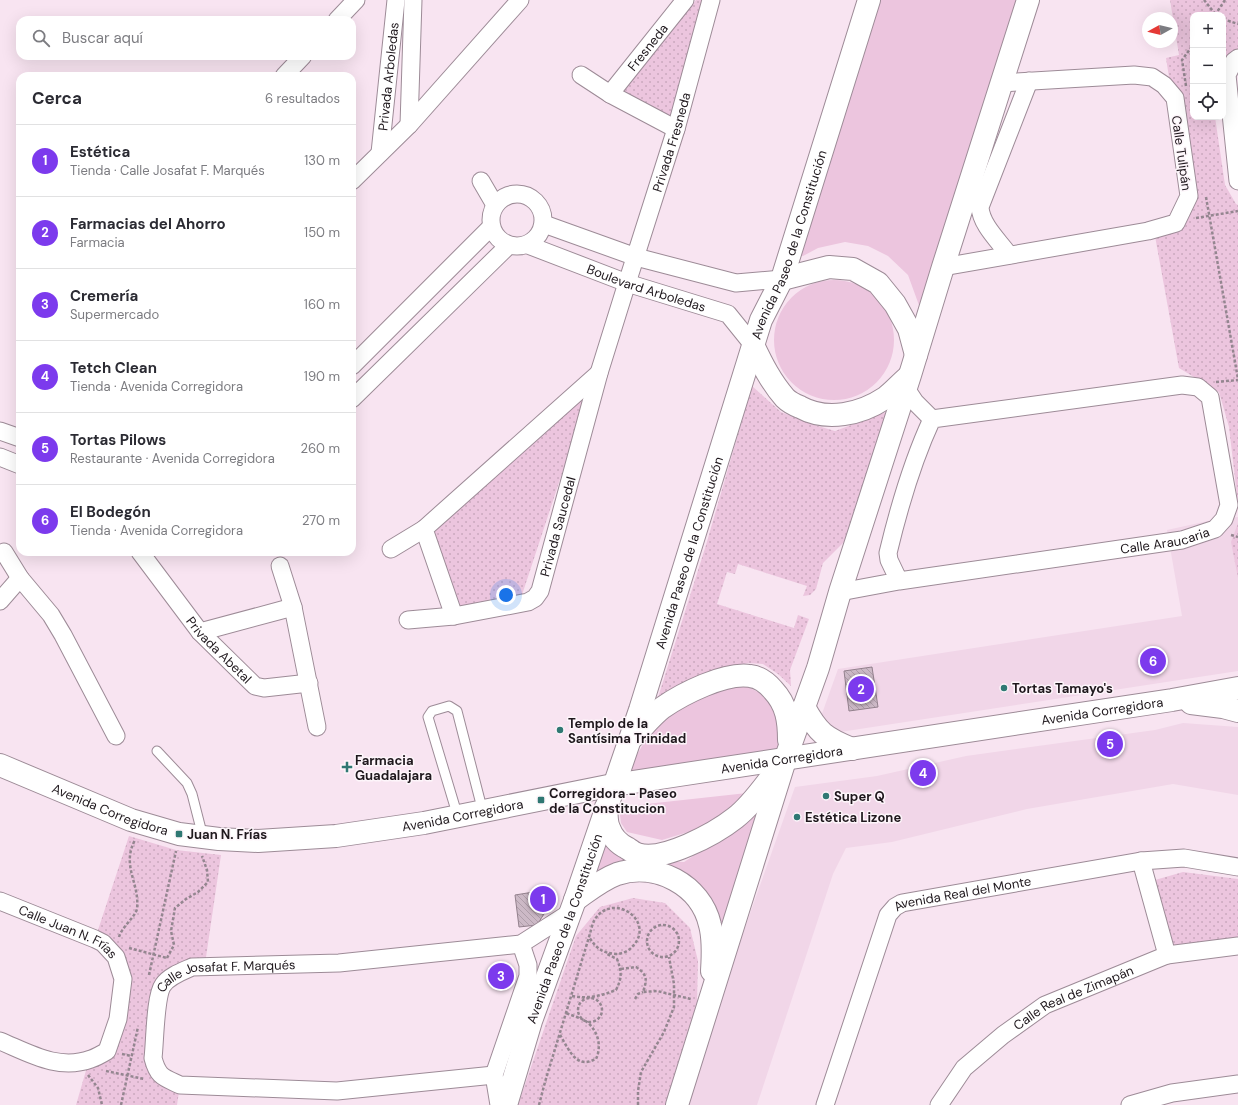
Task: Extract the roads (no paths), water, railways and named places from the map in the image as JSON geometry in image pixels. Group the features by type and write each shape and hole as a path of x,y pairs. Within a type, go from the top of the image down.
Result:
{"street":[{"path":"341,16 356,0"},
{"name":"Privada Arboledas","path":"380,153 396,0"},
{"name":"Privada Arboledas","path":"409,125 413,0"},
{"path":"356,177 409,125 520,0"},
{"name":"Fresneda","path":"610,94 685,0"},
{"name":"Privada Fresneda","path":"626,283 636,257 676,129 711,0"},
{"name":"Avenida Paseo de la Constitución","path":"506,1105 531,1020 573,906 629,741 761,320 782,279 869,0"},
{"path":"677,1105 785,760 818,668 840,592 1028,0"},
{"path":"1238,58 1234,61 1227,75 1238,181"},
{"path":"288,72 298,60"},
{"path":"581,75 610,94 676,129"},
{"name":"Calle Tulipán","path":"1001,83 1134,75 1152,77 1164,85 1175,98 1189,196 1176,223 1148,231 1010,255"},
{"path":"943,267 1010,255 983,221 980,214 980,207 1029,81"},
{"path":"481,181 495,205"},
{"path":"520,194 533,199 542,210 544,224 538,236 528,245 518,247 508,246 497,238 491,227 490,215 495,205 506,196 520,194"},
{"name":"Boulevard Arboledas","path":"544,224 636,257 736,283 782,279"},
{"path":"356,362 491,227"},
{"name":"Boulevard Arboledas","path":"528,245 626,283 728,314 753,345"},
{"path":"356,395 508,246"},
{"path":"782,279 829,267 853,269 878,283 895,304 910,328 910,372 915,402 932,419 922,440 899,507 888,553 889,560 899,581"},
{"name":"Privada Saucedal","path":"408,620 454,616 528,602 535,598 540,591 599,373 626,283"},
{"path":"753,345 773,382 786,399 809,412 835,416 860,411 885,398 910,372"},
{"path":"391,549 424,529 599,373"},
{"name":"Calle Araucaria","path":"840,592 899,581 1182,540 1215,529 1224,519 1229,505 1210,397 1198,387 1182,385 932,419"},
{"path":"0,431 16,437"},
{"path":"0,457 16,463"},
{"path":"424,529 454,616"},
{"path":"4,552 20,578 51,615 116,736"},
{"name":"Privada Abetal","path":"143,556 200,632 255,686 264,688 310,684"},
{"path":"280,566 294,607 310,684 317,727"},
{"path":"0,601 20,578"},
{"path":"200,632 294,607"},
{"path":"606,806 608,828 619,844 638,854 650,855 663,853 681,848 700,839 736,817 754,799 785,760 789,740 789,719 780,697 767,683 751,676 743,676 709,683 676,699 650,719 629,741"},
{"name":"Avenida Corregidora","path":"0,765 147,826 194,836 258,841 336,836 483,812 613,786 1172,700 1238,688"},
{"name":"Avenida Corregidora","path":"1172,700 1238,711"},
{"path":"804,707 811,721 821,733 836,743 852,749"},
{"name":"Avenida Real del Monte","path":"825,1105 888,915 895,907 902,903 1141,860 1184,858 1238,867"},
{"path":"1141,860 1167,955"},
{"path":"573,906 607,878 629,871 641,870 658,873 674,879 684,886 700,903 710,924 712,936 712,992"},
{"name":"Calle Juan N. Frías","path":"0,901 103,943 116,958 123,978 118,1019 108,1051 97,1057 74,1064 51,1062 0,1040"},
{"name":"Calle Josafat F. Marqués","path":"494,1075 337,1091 180,1085 161,1076 156,1068 153,1058 159,994 164,984 175,975 192,967 339,963 521,944 573,906"},
{"path":"499,1105 494,1075 528,976 528,965 521,944"},
{"name":"Calle Real de Zimapán","path":"939,1105 964,1068 1003,1035 1045,1005 1167,955 1238,946"},
{"path":"1130,1105 1172,1093 1238,1084"}],"lane":[{"path":"458,816 428,717 432,711 449,706 457,711 483,812"},
{"path":"157,752 186,783 192,794 194,836"}],"place":[{"name":"El Bodegón","path":"1153,661"},
{"name":"Tortas Tamayo's","path":"1004,688"},
{"name":"Farmacias del Ahorro","path":"861,689"},
{"name":"Templo de la Santísima Trinidad","path":"560,730"},
{"name":"Tortas Pilows","path":"1110,744"},
{"name":"Farmacia Guadalajara","path":"347,767"},
{"name":"Tetch Clean","path":"923,773"},
{"name":"Super Q","path":"826,796"},
{"name":"Corregidora - Paseo de la Constitucion","path":"541,800"},
{"name":"Estética Lizone","path":"797,817"},
{"name":"Juan N. Frías","path":"179,834"},
{"name":"Estética","path":"543,899"},
{"name":"Cremería","path":"501,976"}]}
